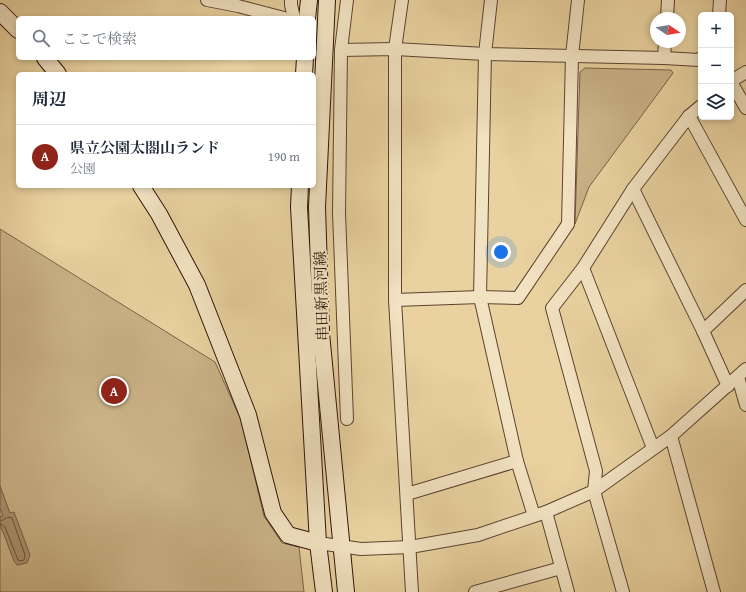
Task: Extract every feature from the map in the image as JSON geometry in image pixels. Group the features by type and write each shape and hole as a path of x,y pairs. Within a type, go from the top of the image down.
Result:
{"main road":[{"path":"307,16 309,0"},
{"name":"串田新黒河線","path":"327,0 318,214 322,333 346,592"},
{"path":"0,12 16,28"},
{"path":"47,60 56,72"},
{"path":"304,72 305,60"},
{"path":"142,188 159,214 196,285 248,415 273,513 288,535 318,543"},
{"name":"串田新黒河線","path":"300,188 300,215 318,543 324,592"}],"street":[{"path":"207,0 238,3 278,16"},
{"path":"291,0 294,16"},
{"path":"347,419 339,212 341,50 348,0"},
{"path":"402,0 395,49 395,300 412,592"},
{"path":"491,0 485,54 480,297 517,461 540,514 561,568 568,592"},
{"path":"395,300 480,297 518,298 568,224 572,56 578,0"},
{"path":"667,12 668,0"},
{"path":"719,12 720,0"},
{"path":"664,58 665,48"},
{"path":"341,50 395,49 485,54 698,60"},
{"path":"734,80 746,72"},
{"path":"732,84 746,108"},
{"path":"624,592 594,491 596,471 552,308 583,268 633,189 689,116 698,108"},
{"path":"689,116 746,220"},
{"path":"633,189 703,331 728,386"},
{"path":"583,268 653,448"},
{"path":"703,331 746,290"},
{"path":"318,543 361,549 410,547 478,535 540,514 594,491 671,436 742,373"},
{"path":"742,373 746,405"},
{"path":"671,436 714,592"},
{"path":"407,494 517,461"},
{"path":"475,592 561,568"}],"shaded area":[{"path":"585,68 671,70 673,73 589,187 575,224 580,72"},
{"path":"0,229 215,362 241,420 264,516 282,543 299,547 304,592 0,592"}],"water":[{"path":"0,486 10,513 14,512 30,555 27,563 17,565 14,561 0,524 0,517 3,516 0,508"}],"place":[{"name":"県立公園太閤山ランド","path":"114,391"}]}
